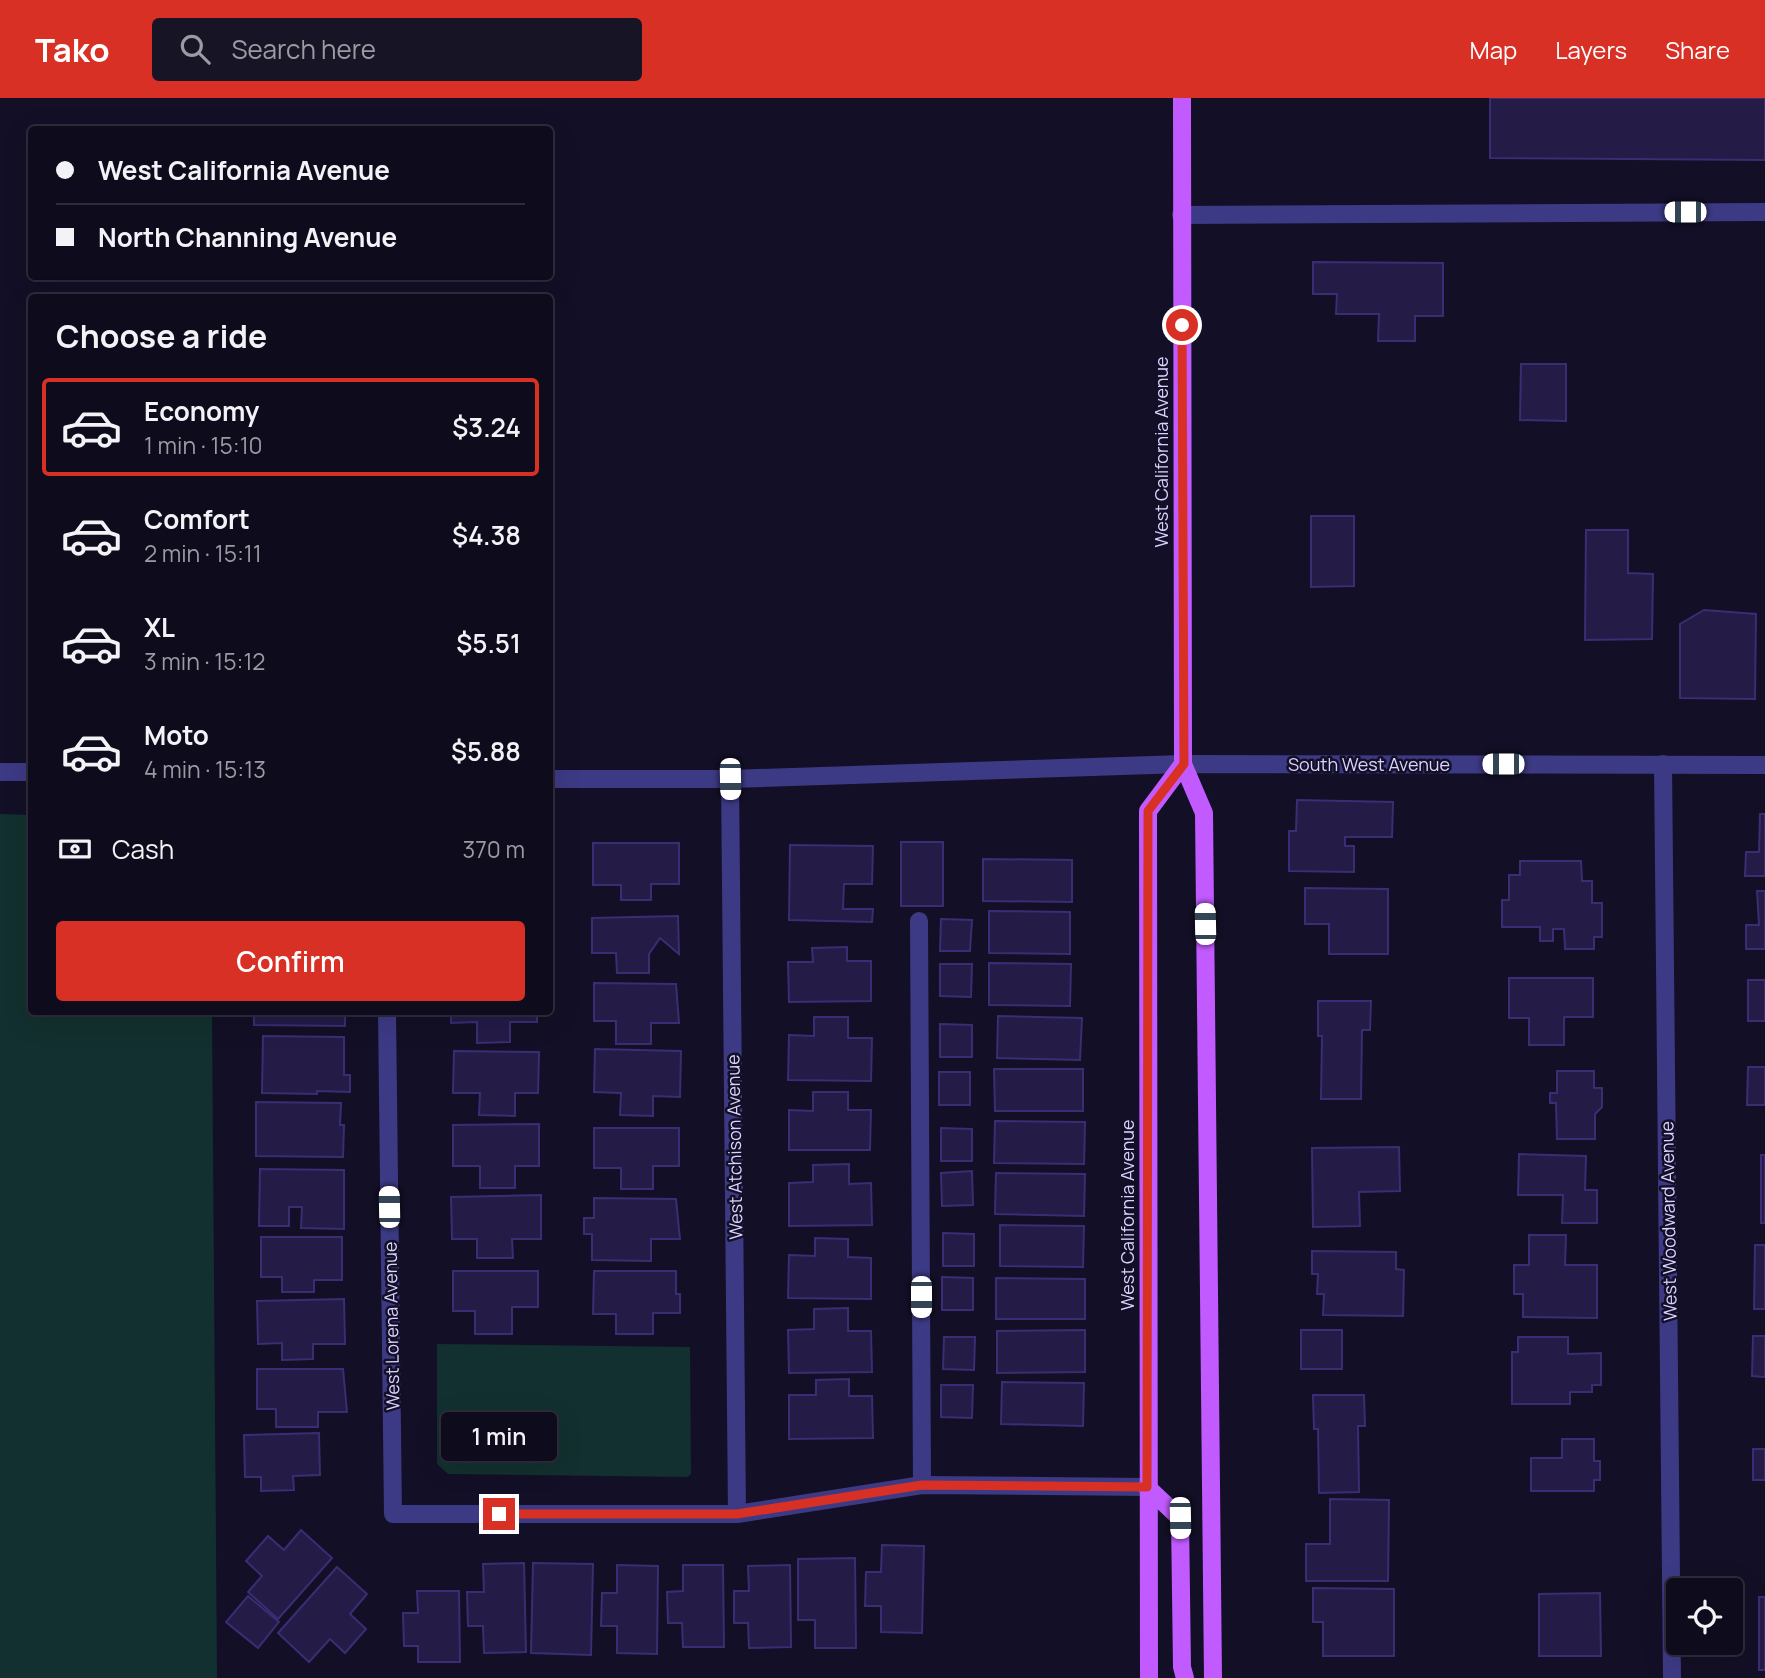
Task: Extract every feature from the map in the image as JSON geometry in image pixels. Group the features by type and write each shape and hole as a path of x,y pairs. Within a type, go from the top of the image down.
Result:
{"main road":[{"name":"West California Avenue","path":"1182,98 1184,764 1204,813 1213,1678"},
{"name":"West California Avenue","path":"1149,1678 1148,811 1184,764"},
{"path":"1147,1487 1180,1518 1182,1667 1185,1678"}],"street":[{"path":"1181,215 1765,212"},
{"name":"South West Avenue","path":"553,779 730,779 1184,764 1765,765"},
{"name":"West Woodward Avenue","path":"1663,764 1672,1678"},
{"path":"0,772 28,772"},
{"name":"West Atchison Avenue","path":"730,779 737,1514"},
{"path":"919,921 922,1485"},
{"name":"West Lorena Avenue","path":"387,1015 393,1514 737,1514"},
{"path":"737,1514 922,1485 1147,1487"}],"green space":[{"path":"0,814 28,815 28,1015 212,1015 217,1678 0,1678"},
{"path":"437,1344 690,1347 691,1474 687,1477 448,1474 437,1464"}],"building":[{"path":"1490,98 1765,98 1765,160 1490,158"},
{"path":"1313,262 1443,263 1443,316 1415,316 1415,341 1378,341 1379,314 1336,314 1337,294 1313,294"},
{"path":"1521,364 1566,364 1566,421 1520,420"},
{"path":"1311,516 1354,516 1354,586 1311,587"},
{"path":"1586,530 1628,530 1628,573 1653,574 1652,639 1585,640"},
{"path":"1704,610 1756,614 1755,699 1680,698 1680,624"},
{"path":"1297,800 1393,802 1392,837 1345,837 1345,846 1354,846 1354,872 1289,871 1289,831 1296,831"},
{"path":"1760,814 1765,814 1765,876 1745,876 1746,852 1759,852"},
{"path":"901,842 943,842 943,906 901,906"},
{"path":"593,843 679,843 679,884 651,884 651,900 621,900 621,885 593,885"},
{"path":"790,845 873,846 872,884 844,884 843,909 873,909 872,922 789,920"},
{"path":"983,859 1072,860 1072,902 983,901"},
{"path":"1520,861 1581,861 1582,881 1592,881 1592,903 1602,903 1602,937 1594,937 1594,949 1565,949 1564,929 1553,929 1553,941 1540,941 1540,927 1502,927 1502,900 1509,900 1509,875 1520,875"},
{"path":"1305,888 1388,889 1388,954 1329,954 1329,924 1305,924"},
{"path":"1757,891 1765,891 1765,949 1746,949 1746,925 1759,925"},
{"path":"989,911 1070,912 1070,954 989,953"},
{"path":"678,916 679,954 660,938 649,954 649,973 617,973 616,953 592,953 592,918"},
{"path":"941,919 972,920 970,951 940,951"},
{"path":"847,947 847,961 871,961 871,1001 789,1002 788,962 813,962 812,948"},
{"path":"989,963 1071,964 1070,1006 989,1005"},
{"path":"940,964 972,964 971,997 940,996"},
{"path":"1509,978 1593,978 1593,1017 1564,1017 1564,1045 1529,1045 1529,1018 1509,1018"},
{"path":"1748,980 1765,980 1765,1021 1748,1021"},
{"path":"594,983 676,984 679,1023 651,1023 651,1044 616,1044 616,1021 594,1021"},
{"path":"1318,1001 1371,1001 1370,1030 1362,1030 1361,1099 1321,1099 1322,1036 1318,1036"},
{"path":"254,1015 345,1015 345,1026 254,1025"},
{"path":"451,1015 537,1015 537,1022 510,1022 510,1042 477,1043 477,1022 451,1023"},
{"path":"998,1016 1082,1018 1080,1060 997,1058"},
{"path":"814,1017 848,1017 848,1038 872,1038 871,1081 788,1080 789,1035 814,1036"},
{"path":"940,1024 972,1025 972,1057 940,1057"},
{"path":"263,1036 344,1037 344,1075 350,1075 350,1092 262,1093"},
{"path":"595,1049 681,1051 680,1097 653,1096 653,1116 620,1115 621,1093 594,1092"},
{"path":"454,1051 539,1052 538,1093 515,1093 515,1116 479,1115 480,1093 453,1093"},
{"path":"1748,1067 1765,1067 1765,1105 1747,1105"},
{"path":"994,1069 1083,1069 1083,1111 995,1111"},
{"path":"1557,1071 1594,1071 1594,1088 1602,1088 1602,1107 1595,1114 1595,1139 1557,1139 1556,1103 1550,1103 1550,1093 1557,1093"},
{"path":"939,1072 970,1072 970,1105 939,1105"},
{"path":"813,1092 848,1092 848,1110 871,1110 870,1150 789,1150 789,1110 813,1111"},
{"path":"256,1102 341,1103 340,1125 344,1125 343,1157 256,1156"},
{"path":"995,1121 1085,1122 1084,1164 994,1163"},
{"path":"539,1124 539,1166 515,1166 515,1188 480,1188 480,1166 453,1166 453,1125"},
{"path":"594,1128 679,1128 679,1166 653,1166 653,1189 621,1189 621,1168 594,1168"},
{"path":"941,1128 972,1129 972,1161 941,1161"},
{"path":"1399,1147 1400,1191 1359,1192 1360,1226 1313,1227 1312,1148"},
{"path":"1519,1154 1586,1156 1585,1190 1597,1190 1597,1223 1562,1223 1563,1195 1518,1195"},
{"path":"1761,1155 1765,1155 1765,1223 1761,1223"},
{"path":"849,1164 849,1184 871,1183 872,1225 789,1226 789,1183 813,1182 813,1165"},
{"path":"260,1169 344,1170 344,1229 301,1228 302,1207 289,1207 289,1226 259,1226"},
{"path":"972,1171 973,1205 942,1206 941,1173"},
{"path":"996,1173 1085,1174 1084,1216 995,1214"},
{"path":"541,1195 541,1239 512,1239 513,1258 477,1258 477,1239 452,1239 451,1197"},
{"path":"594,1198 676,1199 680,1239 651,1239 651,1261 592,1260 592,1234 584,1234 584,1218 594,1218"},
{"path":"1000,1225 1084,1226 1083,1267 1000,1266"},
{"path":"943,1233 974,1234 974,1266 943,1266"},
{"path":"1529,1235 1566,1235 1565,1265 1597,1265 1597,1318 1523,1317 1523,1294 1514,1294 1514,1265 1529,1265"},
{"path":"261,1237 342,1237 342,1280 314,1280 314,1292 282,1292 282,1277 261,1277"},
{"path":"815,1238 848,1239 848,1257 871,1258 871,1299 788,1298 789,1255 815,1256"},
{"path":"1755,1245 1765,1245 1765,1309 1754,1309"},
{"path":"1312,1251 1396,1252 1396,1269 1404,1270 1403,1316 1323,1315 1324,1294 1317,1294 1318,1274 1312,1274"},
{"path":"453,1271 538,1271 538,1307 512,1307 512,1334 475,1334 475,1311 453,1311"},
{"path":"594,1271 676,1271 676,1294 680,1294 680,1313 653,1313 653,1334 616,1334 616,1314 593,1314"},
{"path":"942,1277 973,1278 973,1310 942,1310"},
{"path":"996,1278 1085,1279 1085,1319 996,1319"},
{"path":"344,1299 345,1344 313,1344 313,1359 282,1360 282,1343 258,1344 257,1301"},
{"path":"848,1308 848,1331 871,1331 872,1372 789,1373 788,1330 814,1329 814,1309"},
{"path":"1085,1330 1085,1372 997,1373 997,1331"},
{"path":"1301,1330 1342,1330 1342,1369 1301,1369"},
{"path":"1753,1336 1765,1336 1765,1377 1752,1376"},
{"path":"944,1337 975,1337 974,1370 943,1369"},
{"path":"1518,1337 1568,1337 1568,1354 1601,1353 1601,1385 1592,1385 1592,1392 1570,1392 1570,1404 1512,1404 1512,1352 1518,1352"},
{"path":"257,1369 343,1369 347,1412 318,1412 318,1427 276,1427 276,1409 257,1409"},
{"path":"849,1379 849,1396 872,1396 873,1438 789,1439 789,1395 816,1395 816,1380"},
{"path":"1002,1382 1084,1383 1083,1426 1001,1424"},
{"path":"941,1385 973,1385 972,1418 941,1417"},
{"path":"1313,1395 1364,1395 1365,1426 1358,1426 1359,1492 1319,1493 1318,1429 1314,1429"},
{"path":"319,1433 320,1475 293,1476 294,1490 261,1491 261,1477 245,1477 244,1435"},
{"path":"1562,1439 1594,1439 1594,1461 1600,1461 1600,1480 1594,1480 1594,1491 1531,1491 1531,1458 1562,1458"},
{"path":"1753,1449 1765,1449 1765,1480 1753,1480"},
{"path":"1330,1499 1389,1500 1388,1581 1306,1581 1306,1544 1330,1544"},
{"path":"301,1530 332,1558 278,1619 248,1592 262,1576 246,1561 268,1536 284,1550"},
{"path":"882,1545 924,1546 922,1633 881,1632 881,1606 865,1606 866,1572 881,1572"},
{"path":"855,1558 856,1648 815,1648 815,1620 798,1620 798,1559"},
{"path":"524,1563 526,1652 484,1653 483,1626 468,1626 467,1592 484,1592 483,1564"},
{"path":"533,1563 593,1564 591,1655 531,1653"},
{"path":"617,1565 658,1566 657,1654 617,1653 617,1626 601,1626 602,1593 617,1593"},
{"path":"683,1565 723,1565 724,1647 683,1647 682,1623 668,1623 667,1592 683,1591"},
{"path":"790,1565 791,1647 749,1648 748,1623 734,1623 734,1591 749,1591 748,1566"},
{"path":"337,1567 367,1594 350,1614 366,1629 345,1653 330,1639 309,1662 278,1633"},
{"path":"1313,1588 1394,1589 1394,1656 1323,1656 1323,1622 1313,1622"},
{"path":"417,1591 459,1591 460,1662 418,1662 418,1646 404,1646 403,1613 418,1613"},
{"path":"1600,1593 1601,1656 1539,1656 1539,1594"},
{"path":"248,1596 279,1622 258,1648 226,1622"},
{"path":"1759,1597 1765,1597 1765,1670 1759,1670"}],"route":[{"path":"499,1514 737,1514 922,1485 1147,1487 1148,811 1184,764 1182,325"}]}
